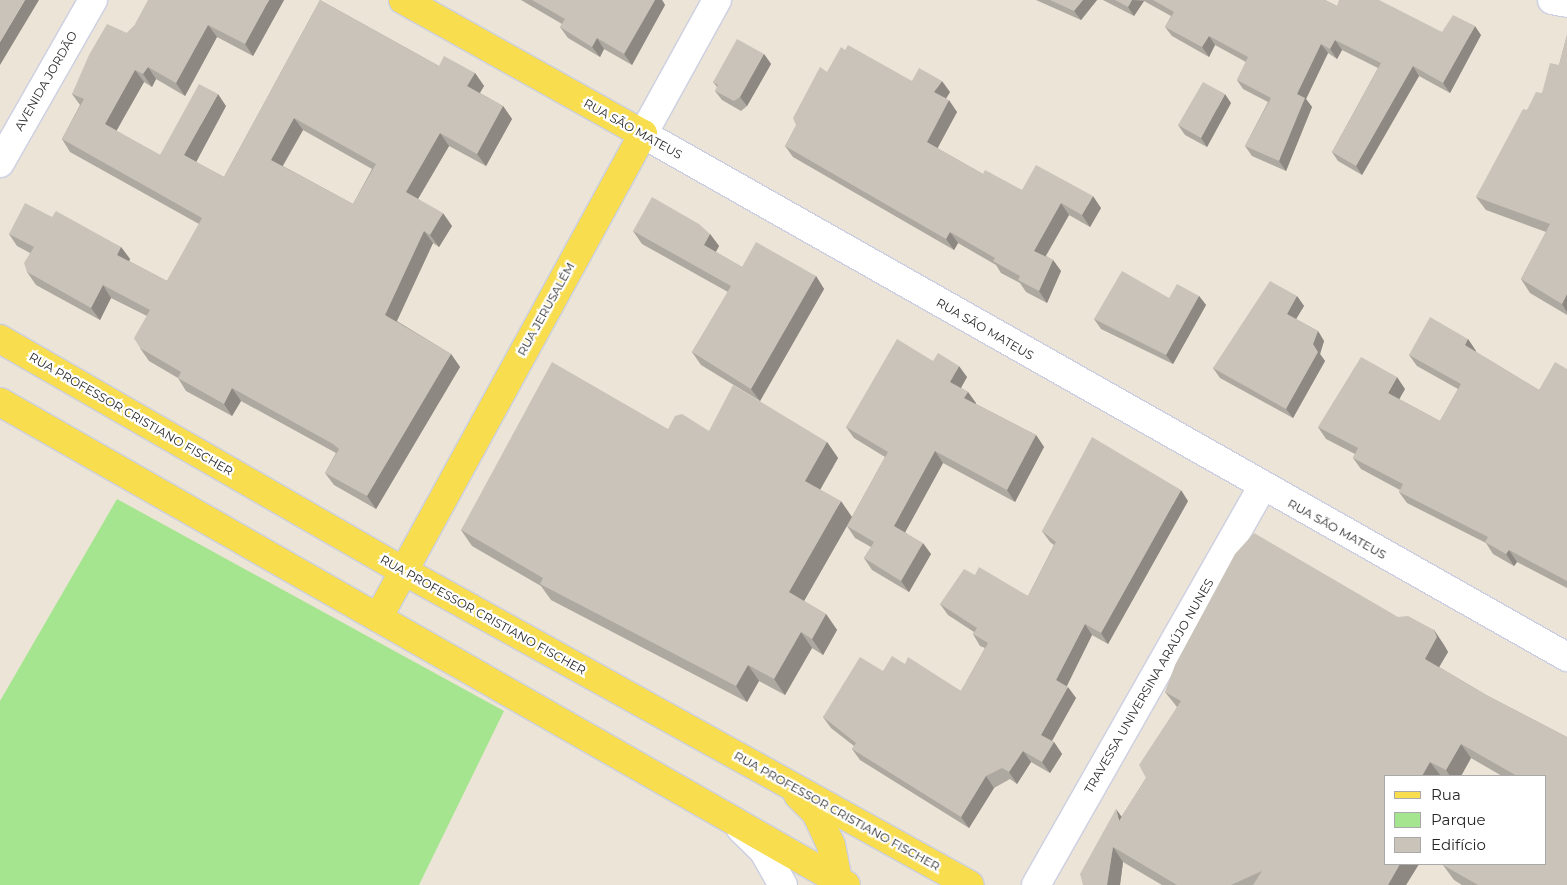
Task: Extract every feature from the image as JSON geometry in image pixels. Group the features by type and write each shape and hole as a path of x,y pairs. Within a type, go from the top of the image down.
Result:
{"main road":[{"name":"RUA SÃO MATEUS","path":"403,0 643,134"},
{"name":"RUA JERUSALÉM","path":"378,618 402,570 643,134"},
{"name":"RUA PROFESSOR CRISTIANO FISCHER","path":"0,339 402,570 970,885"},
{"path":"0,402 841,884"},
{"path":"785,781 816,813 831,844 841,884"}],"street":[{"name":"AVENIDA JORDÃO","path":"0,163 93,0"},
{"name":"RUA JERUSALÉM","path":"643,134 717,0"},
{"path":"1552,0 1567,3"},
{"name":"RUA SÃO MATEUS","path":"643,134 1567,657"},
{"name":"TRAVESSA UNIVERSINA ARAÚJO NUNES","path":"1036,885 1262,486"},
{"path":"730,820 763,850 783,885"}],"green space":[{"path":"117,499 504,711 419,885 0,885 0,701"}],"building":[{"path":"0,0 25,0 0,42"},
{"path":"148,0 269,0 245,44 208,25 176,83 148,67 143,74 135,70 105,124 160,155 199,84 218,94 184,155 224,177 320,0 439,66 444,56 475,73 467,86 503,106 477,154 440,133 406,192 443,213 430,235 424,231 385,315 451,354 367,496 325,473 339,449 333,444 232,388 224,404 178,378 181,372 140,348 134,338 150,310 103,285 91,308 27,272 24,263 34,247 9,234 25,203 52,217 56,211 121,247 117,255 167,281 202,218 62,139 84,99 72,94 89,55 107,24 127,33 134,26","holes":["294,118 376,164 353,204 271,160"]},
{"path":"532,0 655,0 624,54 597,38 592,47 560,27 565,19"},
{"path":"1050,0 1083,0 1074,11"},
{"path":"1115,0 1132,0 1128,7"},
{"path":"1153,0 1325,0 1337,6 1339,0 1379,0 1442,32 1453,15 1475,26 1443,83 1413,66 1356,166 1332,152 1381,63 1335,40 1330,49 1321,44 1297,94 1305,98 1279,161 1245,146 1271,98 1237,80 1248,57 1209,36 1202,47 1165,27 1174,12"},
{"path":"1567,35 1567,294 1562,304 1521,279 1550,224 1476,197 1523,109 1527,110 1536,92 1542,93 1550,63 1559,65"},
{"path":"737,39 764,54 740,97 734,101 715,91 718,85 713,82"},
{"path":"848,45 912,81 919,68 942,81 934,92 949,100 927,142 983,174 985,170 1022,190 1036,165 1093,196 1082,215 1061,203 1034,251 1053,260 1039,291 1018,280 1020,276 993,261 995,258 950,232 946,239 785,146 796,125 793,118 820,67 827,72 841,47 845,50"},
{"path":"1203,82 1225,94 1201,138 1178,125"},
{"path":"652,197 699,224 710,234 704,245 742,267 756,242 816,276 751,389 692,352 731,286 633,231"},
{"path":"1122,271 1169,298 1177,284 1199,296 1166,355 1094,319"},
{"path":"1270,281 1297,296 1287,314 1318,331 1313,344 1318,352 1286,409 1213,368"},
{"path":"1430,317 1468,339 1465,345 1539,390 1555,362 1567,369 1567,581 1509,550 1506,554 1485,542 1488,537 1399,492 1403,484 1353,458 1358,448 1318,427 1361,357 1397,377 1388,393 1440,421 1461,384 1409,355"},
{"path":"897,339 933,361 938,353 959,366 950,382 968,392 964,398 1036,435 1007,490 935,451 894,526 923,543 901,581 864,558 874,542 847,526 888,452 846,427"},
{"path":"552,362 668,429 675,416 682,414 709,431 733,385 827,442 805,481 841,501 789,592 826,614 812,639 801,632 774,679 748,665 736,686 540,584 543,578 461,530"},
{"path":"1092,437 1181,490 1101,633 1085,624 1056,680 1068,687 1041,735 1054,742 1042,762 1023,751 1009,772 1002,768 986,776 961,817 852,749 856,743 823,717 860,657 883,671 892,656 905,664 908,657 961,691 988,643 973,634 977,628 940,604 964,569 975,575 979,567 1028,596 1056,542 1042,531"},
{"path":"1254,533 1398,617 1408,616 1434,630 1437,637 1425,659 1488,696 1567,737 1567,885 1478,885 1443,865 1547,865 1547,775 1515,775 1461,744 1446,770 1430,762 1423,775 1384,775 1384,865 1399,865 1388,885 1253,885 1262,871 1231,885 1177,885 1113,847 1107,885 1083,885 1080,874 1116,809 1119,821 1146,778 1139,765 1181,701 1165,692 1175,665 1235,554"}]}
